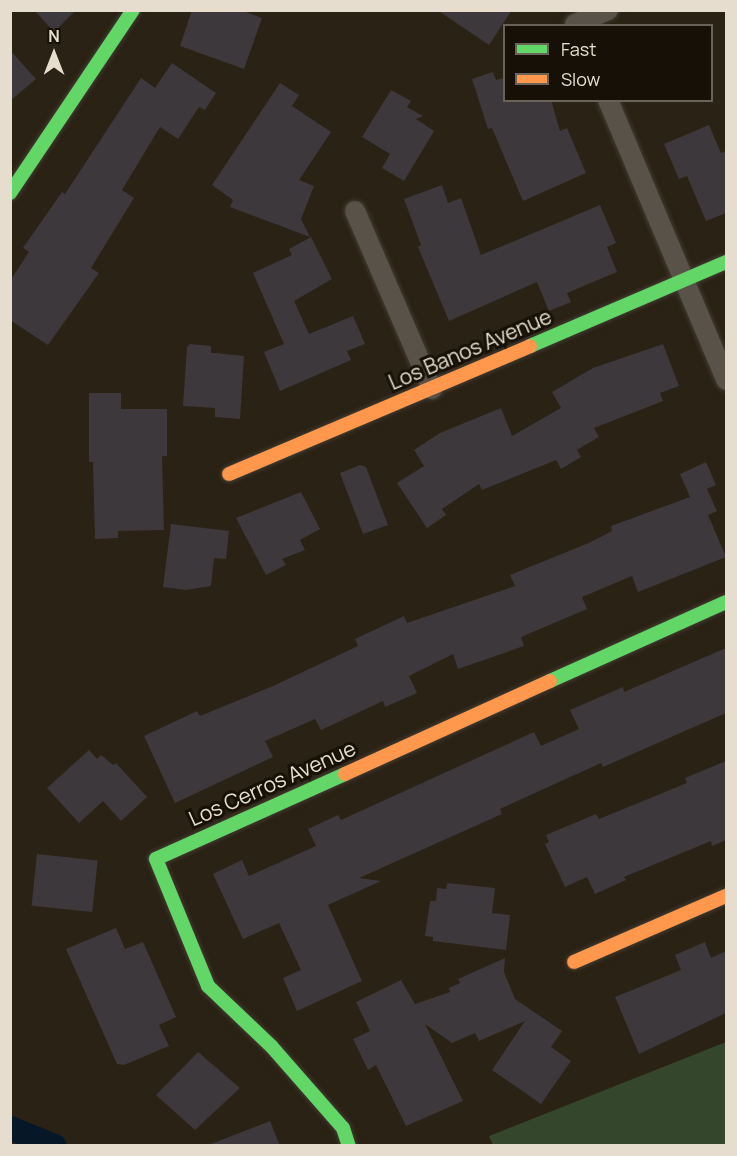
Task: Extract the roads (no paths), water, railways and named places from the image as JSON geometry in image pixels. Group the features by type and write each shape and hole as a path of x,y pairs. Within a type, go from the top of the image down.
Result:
{"street":[{"path":"10,193 133,10"},
{"path":"573,20 608,10"},
{"path":"609,102 726,380"},
{"path":"355,211 432,389"},
{"name":"Los Banos Avenue","path":"229,474 726,262"},
{"name":"Los Cerros Avenue","path":"349,1146 343,1128 300,1079 208,986 156,859 726,602"},
{"path":"574,962 726,896"}],"waterway":[{"path":"10,1128 55,1146"}]}
